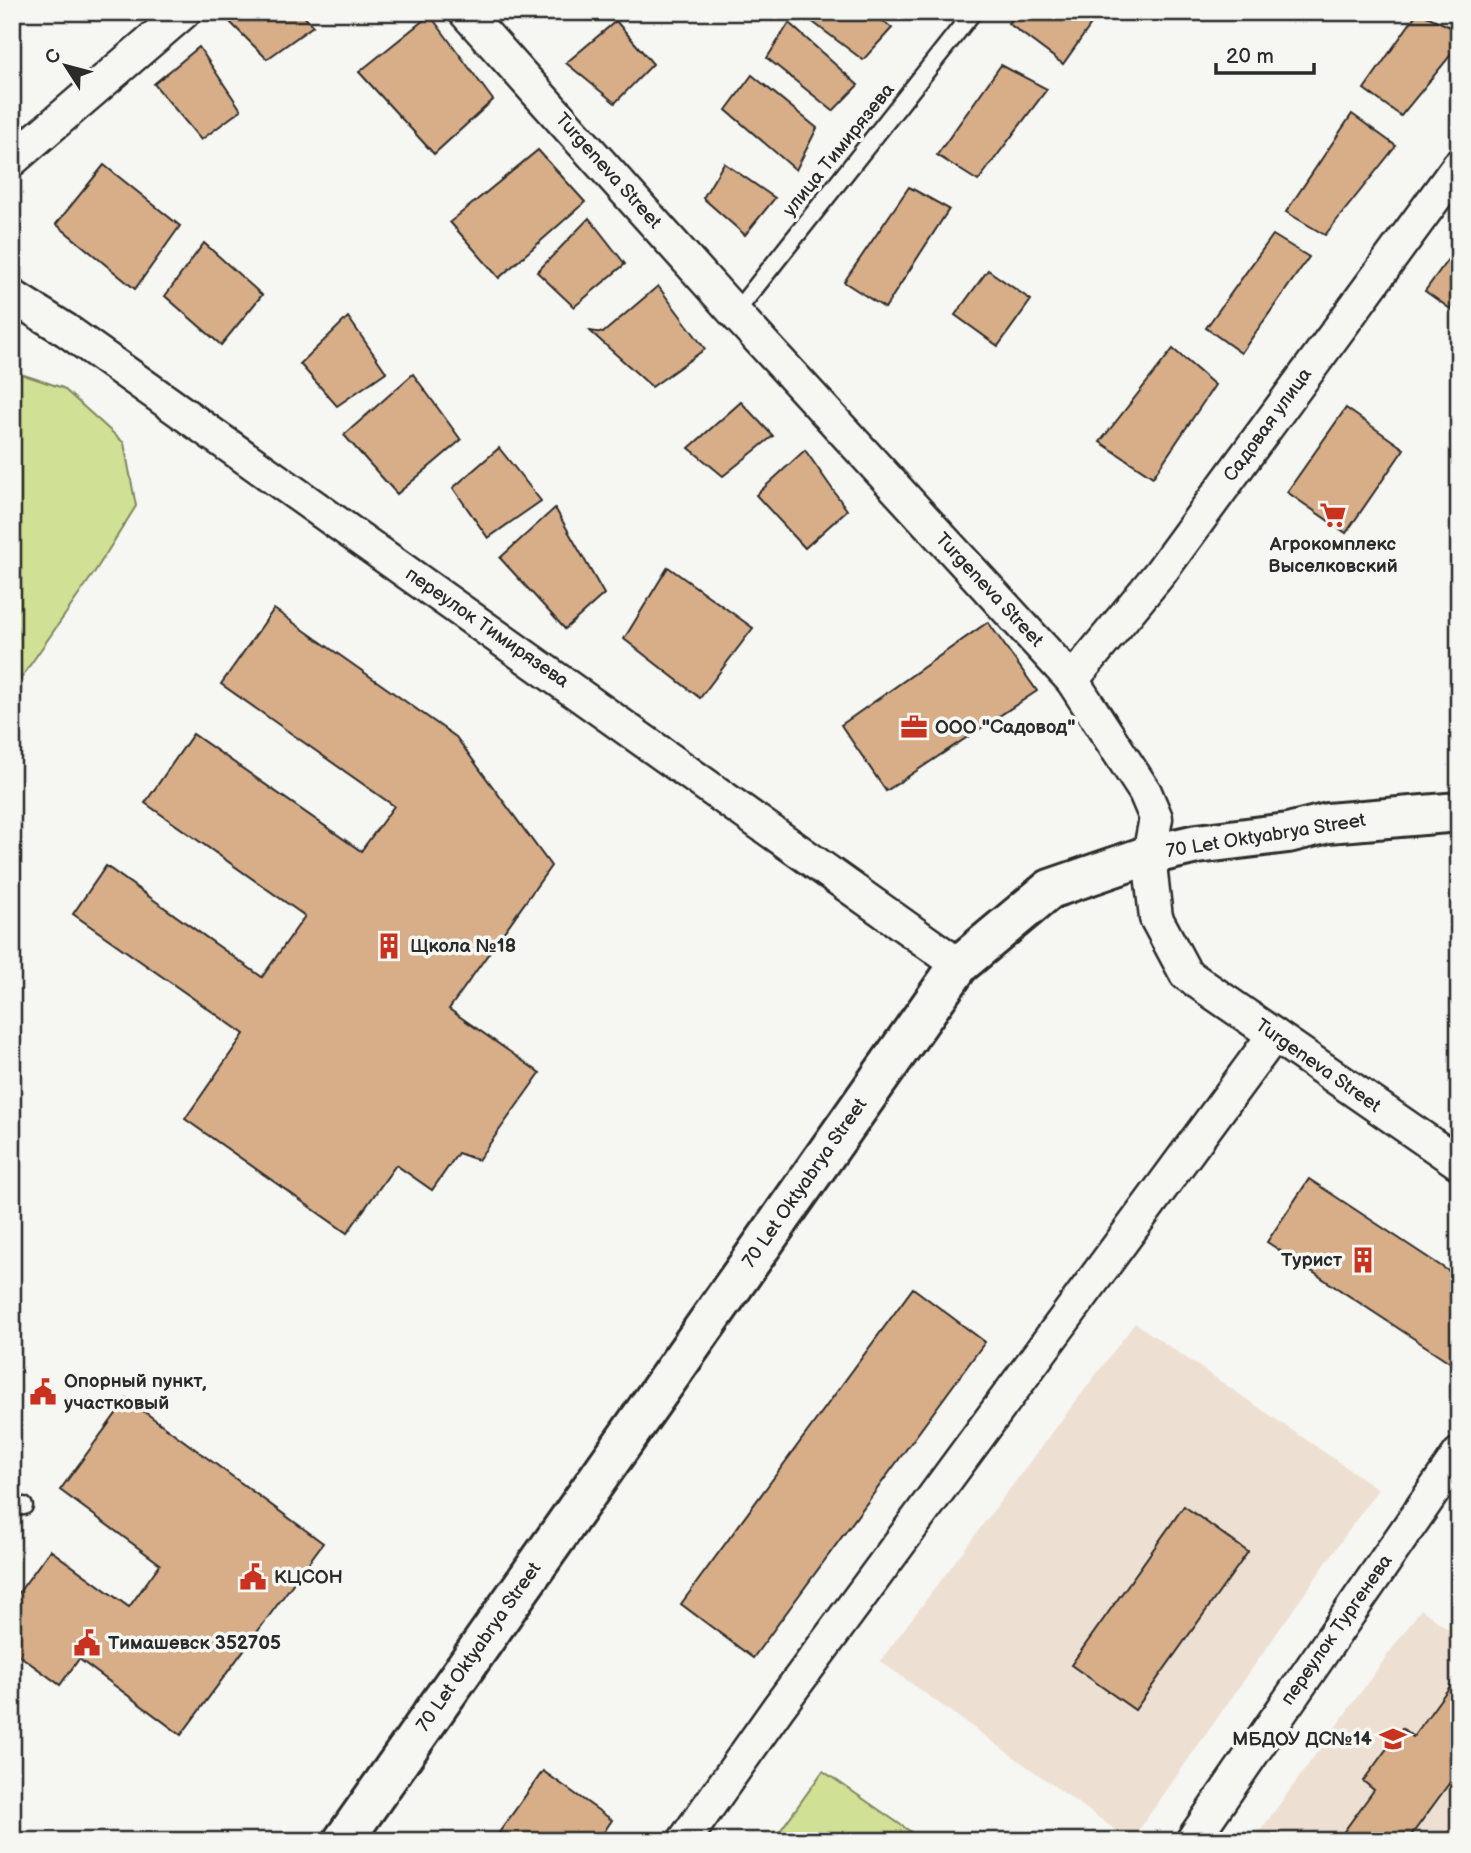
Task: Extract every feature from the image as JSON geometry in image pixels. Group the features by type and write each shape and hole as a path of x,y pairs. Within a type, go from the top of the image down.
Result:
{"street":[{"path":"12,160 184,12"},
{"name":"Turgeneva Street","path":"465,12 735,313 1072,680 1146,792 1156,818 1149,855 1156,918 1186,974 1459,1163"},
{"name":"Садовая улица","path":"1072,680 1160,573 1459,165"},
{"name":"переулок Тимирязева","path":"12,296 66,330 959,965"},
{"name":"70 Let Oktyabrya Street","path":"343,1841 959,965 1050,889 1149,855 1197,844 1288,834 1328,823 1459,812"},
{"path":"684,1841 786,1697 1274,1035"},
{"name":"переулок Тургенева","path":"1192,1841 1459,1454"}],"lane":[{"name":"улица Тимирязева","path":"735,313 973,12"}],"shaded area":[{"path":"1135,1323 1378,1489 1131,1841 880,1661"},
{"name":"МБДОУ ДС№14","path":"1421,1609 1459,1637 1459,1841 1253,1841"}],"green space":[{"path":"12,371 63,388 124,443 136,506 94,573 12,691"},
{"path":"823,1771 924,1841 773,1841"}],"building":[{"path":"235,12 300,12 313,26 267,59 227,19"},
{"path":"815,12 872,12 892,28 863,60 810,20"},
{"path":"1017,12 1100,12 1063,64 1008,23"},
{"path":"1418,12 1459,31 1459,45 1401,116 1364,89"},
{"path":"430,15 493,100 434,154 359,72"},
{"path":"616,21 653,64 615,103 566,63"},
{"path":"789,23 858,85 833,111 767,58"},
{"path":"199,47 241,110 201,140 154,84"},
{"path":"1001,65 1047,89 978,181 937,155"},
{"path":"752,75 817,128 796,170 726,110"},
{"path":"1352,114 1396,146 1325,235 1286,212"},
{"path":"538,150 585,202 499,278 450,222"},
{"path":"724,163 775,198 745,235 703,198"},
{"path":"104,165 180,226 135,289 56,224"},
{"path":"909,187 949,209 885,308 844,282"},
{"path":"589,218 625,264 574,307 537,272"},
{"path":"1273,235 1309,257 1241,353 1206,328"},
{"path":"204,243 262,295 221,345 165,296"},
{"path":"1459,244 1459,315 1425,291"},
{"path":"988,270 1031,300 998,346 955,315"},
{"path":"658,286 705,349 652,387 590,331 603,333"},
{"path":"348,317 386,372 337,406 300,364"},
{"path":"1173,349 1215,385 1153,477 1100,442"},
{"path":"413,374 461,440 397,494 344,435"},
{"path":"741,402 773,436 723,476 689,448"},
{"path":"1346,408 1404,449 1346,533 1287,492"},
{"path":"499,448 541,501 488,538 453,488"},
{"path":"805,450 847,510 805,548 756,495"},
{"path":"555,508 604,594 565,629 500,558"},
{"path":"668,567 753,628 700,698 624,639"},
{"name":"Щкола №18","path":"274,609 456,737 551,866 449,1009 540,1073 478,1160 458,1153 432,1190 396,1165 347,1233 185,1119 244,1034 73,914 106,866 262,977 305,916 145,803 193,734 361,851 394,806 221,684"},
{"path":"988,622 1037,691 886,791 841,725"},
{"path":"1456,889 1459,889 1459,946"},
{"name":"Турист","path":"1309,1179 1459,1278 1459,1352 1451,1363 1267,1242"},
{"path":"913,1288 985,1342 753,1658 681,1604"},
{"path":"127,1399 323,1543 181,1735 79,1659 60,1685 12,1650 12,1598 14,1599 50,1550 129,1607 160,1564 60,1490"},
{"path":"1184,1506 1248,1552 1135,1710 1071,1665"},
{"path":"1459,1674 1459,1770 1407,1841 1337,1841 1374,1790 1363,1781 1402,1728 1413,1737"},
{"path":"543,1771 612,1820 598,1841 493,1841"}],"place":[{"name":"Агрокомплекс Выселковский","path":"1333,515"},
{"name":"ООО \"Садовод\"","path":"914,727"},
{"name":"Щкола №18","path":"389,946"},
{"name":"Турист","path":"1363,1260"},
{"name":"Опорный пункт, участковый","path":"43,1392"},
{"name":"КЦСОН","path":"253,1577"},
{"name":"Тимашевск 352705","path":"87,1643"},
{"name":"МБДОУ ДС№14","path":"1393,1739"}]}
